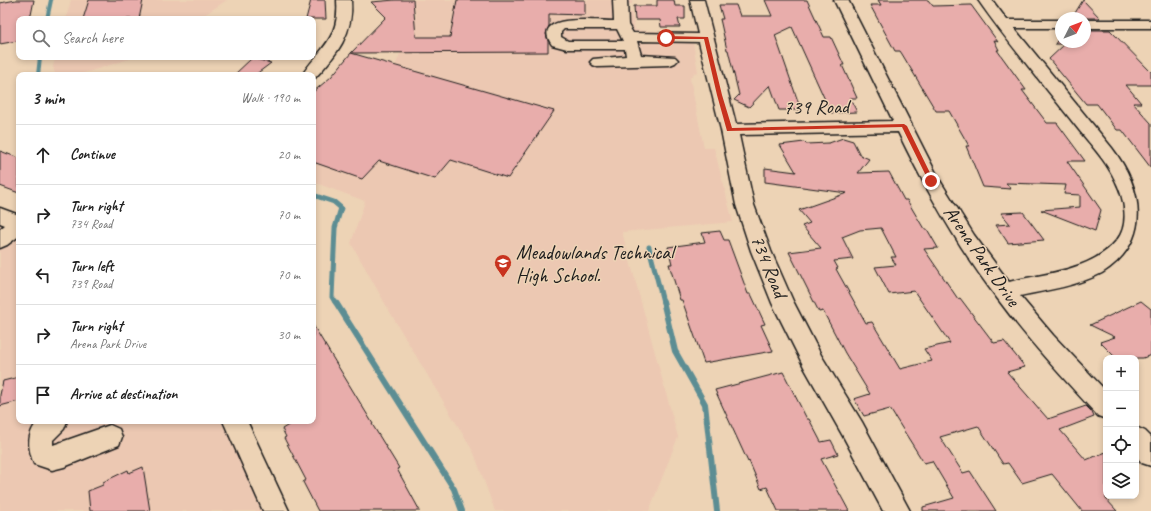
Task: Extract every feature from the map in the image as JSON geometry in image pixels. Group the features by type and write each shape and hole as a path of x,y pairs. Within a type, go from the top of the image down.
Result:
{"street":[{"path":"313,72 339,37 344,23 344,0"},
{"path":"620,0 621,24 631,41 635,60"},
{"name":"734 Road","path":"697,0 719,95 729,130 745,205 761,251 783,303 813,362 853,430 897,511"},
{"name":"Arena Park Drive","path":"841,0 931,181 966,240 1004,292 1046,342 1103,405"},
{"path":"985,0 1113,162 1130,193 1134,207 1134,223 1130,234 1121,249 1092,269 1004,292"},
{"path":"621,24 561,25 554,30 554,37 556,42 567,45 706,38"},
{"path":"1003,24 1055,24"},
{"path":"1091,24 1151,24"},
{"path":"598,62 670,60"},
{"name":"739 Road","path":"729,130 904,126"},
{"path":"0,215 16,223"},
{"path":"0,240 16,227"},
{"path":"52,424 42,433 40,446 43,455 52,458 64,455 110,437"},
{"path":"236,424 276,511"},
{"path":"1139,442 1151,454"}],"shaded area":[{"path":"71,0 227,0 203,16 67,16"},
{"name":"Meadowlands Technical High School.","path":"413,0 632,0 632,4 626,4 627,12 632,13 635,30 664,32 667,42 693,42 698,72 694,73 690,78 704,148 714,148 733,222 622,232 678,437 649,511 495,511 474,453 391,314 351,243 365,201 316,183 316,148 392,73 416,16"},
{"path":"55,60 126,60 88,72 54,72 53,66"},
{"path":"0,214 16,221 16,424 237,424 277,511 0,511"}],"building":[{"path":"16,0 34,0 31,15 16,16 16,41 0,44 0,3"},
{"path":"89,0 143,0 140,16 84,16"},
{"path":"311,0 325,0 326,19 316,19 316,16 307,16"},
{"path":"413,0 416,37 450,37 457,0 585,0 585,15 549,14 549,26 546,34 548,41 548,52 351,53 386,17 371,2"},
{"path":"657,0 674,0 675,6 685,6 685,19 678,19 680,27 661,27 660,20 635,20 634,6 657,6"},
{"path":"765,0 807,0 824,37 831,37 844,65 842,65 857,98 850,98 857,112 831,113 792,27 775,35 801,110 779,110 770,85 749,107 734,100 739,95 720,19 723,19 719,5 736,5 740,16 772,16"},
{"path":"878,0 928,0 933,6 971,5 998,42 994,40 999,50 997,50 1026,90 1022,90 1047,123 1057,123 1085,161 1067,161 1101,210 1095,231 1041,210 1080,207 1080,195 1064,194 1066,185 1006,183 1011,189 983,187 966,146 969,146 949,111 936,111 900,51 895,51 870,5 881,5"},
{"path":"1083,0 1100,18 1091,18 1091,12 1076,12"},
{"path":"1091,30 1110,30 1151,72 1151,85 1126,85 1141,103 1133,103 1151,123 1151,168 1122,130 1117,130 1097,104 1086,104 1049,59 1061,48 1091,48"},
{"path":"351,53 554,111 508,178 451,160 435,179 379,161 362,179 316,163 316,90 331,77"},
{"path":"250,60 260,60 271,63 259,72 237,72"},
{"path":"843,138 853,141 860,155 869,159 858,173 889,172 904,200 907,200 924,229 927,229 938,248 924,249 958,299 960,298 994,343 1004,341 1025,367 1007,372 1048,419 1086,406 1092,412 1094,417 1060,430 1086,460 1103,453 1103,499 1106,499 1117,511 1082,511 1052,474 1022,483 1008,463 1003,464 978,426 940,437 963,473 970,471 996,511 923,511 923,507 954,498 932,461 924,463 890,409 864,416 854,399 870,394 845,353 823,311 819,312 789,252 821,248 802,226 810,223 799,210 847,193 765,182 765,168 796,172 780,145 804,142 806,144 829,143","holes":["881,228 896,257 891,257 896,265 875,267 889,294 914,291 950,343 924,349 932,361 900,369 872,322 866,323 836,269 838,268 834,261 853,259 842,237 860,230"]},
{"path":"0,151 16,157 16,192 0,186"},
{"path":"1023,212 1044,240 1008,243 996,225 1010,224 1001,213"},
{"path":"720,231 724,240 728,240 748,294 751,294 765,324 761,325 773,351 704,363 682,300 680,300 669,264 672,264 668,247 705,242 702,233"},
{"path":"1141,301 1151,309 1151,355 1139,358 1139,355 1113,355 1100,342 1115,337 1090,325"},
{"path":"316,330 399,468 397,469 420,511 318,511 303,482 306,480 284,438 286,437 282,429 290,424 316,424"},
{"path":"783,372 807,419 809,419 821,442 831,440 838,454 821,459 849,511 778,511 767,487 761,489 715,390"},
{"path":"16,378 16,402 0,406 0,395 3,381"},
{"path":"143,467 150,511 90,511 88,491 103,485 103,482 128,470 129,473"}],"waterway":[{"path":"48,16 51,0"},
{"path":"38,72 40,60"},
{"path":"316,196 334,202 341,208 335,228 332,297 335,302"},
{"path":"649,247 663,302"},
{"path":"335,301 454,489 462,511"},
{"path":"663,301 675,351 705,404 717,511"}],"place":[{"name":"Meadowlands Technical High School.","path":"503,278"}],"route":[{"path":"666,38 706,38 719,95 729,130 904,126 931,181"}]}
